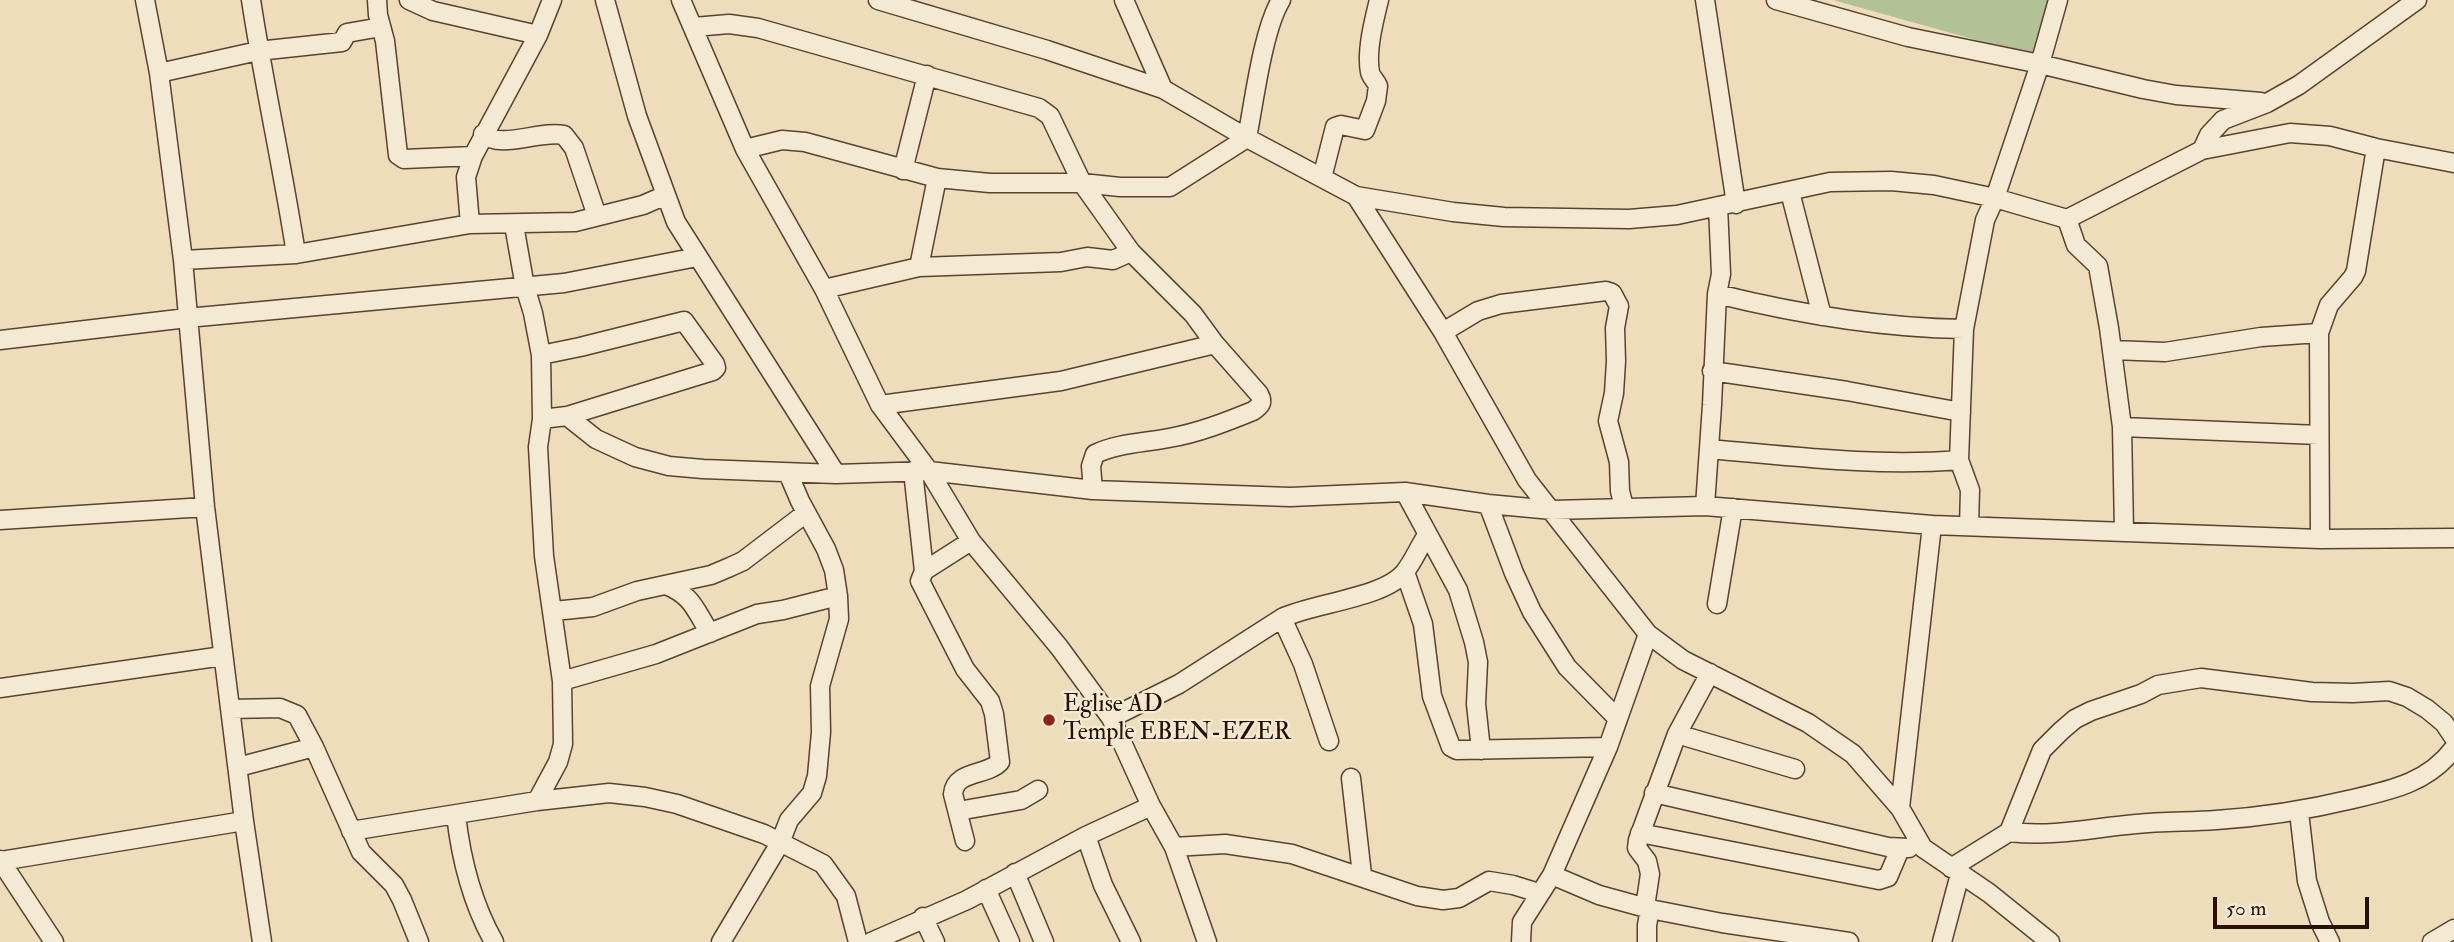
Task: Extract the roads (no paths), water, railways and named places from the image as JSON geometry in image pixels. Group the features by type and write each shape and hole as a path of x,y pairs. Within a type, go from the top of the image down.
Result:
{"street":[{"path":"145,0 159,73 183,260 205,507 244,821 262,942"},
{"path":"251,0 296,254"},
{"path":"377,0 377,10 386,41 398,155 404,159 473,156"},
{"path":"409,0 433,11 538,35"},
{"path":"470,224 466,177 473,156 538,35 552,0"},
{"path":"606,0 637,116 676,222 836,474"},
{"path":"681,0 746,149 824,289 880,405 921,471 971,541 1059,647 1111,718 1151,806 1174,847 1207,942"},
{"path":"878,0 1047,50 1163,89 1247,138 1356,196 1504,218 1629,219 1677,215 1830,182 1891,181 1934,185 1995,198 2067,219 2202,150 2290,133 2330,136 2454,163"},
{"path":"1124,0 1163,89"},
{"path":"746,149 782,140 805,142 937,178 1003,183 1170,187 1247,138 1269,31 1275,11 1282,0"},
{"path":"1322,178 1335,127 1341,125 1365,130 1373,110 1378,86 1371,75 1372,29 1379,0"},
{"path":"1705,0 1727,205 1717,295 1705,506"},
{"path":"1776,0 1908,37 2176,95 2267,103"},
{"path":"1969,526 1970,490 1959,460 1964,329 1985,220 1995,198 2040,64 2058,0"},
{"path":"2202,150 2209,135 2223,120 2267,103 2299,85 2417,0"},
{"path":"694,27 729,24 758,28 1039,108 1050,116 1082,183 1131,252 1193,314 1215,344 1259,394 1260,406 1253,411 1201,430 1106,449 1095,454 1092,459 1093,490"},
{"path":"159,73 258,51 342,42 347,33 381,27"},
{"path":"903,170 927,75"},
{"path":"483,134 488,138 504,140 545,134 564,135 574,148 597,216"},
{"path":"2320,539 2319,333 2329,304 2356,271 2376,148"},
{"path":"919,267 937,178"},
{"path":"1790,192 1822,316"},
{"path":"183,260 296,254 470,224 575,222 643,205 666,195"},
{"path":"1356,196 1443,332 1527,480 1648,634 1683,660 1808,723 1853,754 1900,808 1923,848 1989,893 2050,942"},
{"path":"2067,219 2076,245 2098,265 2122,427 2124,531"},
{"path":"514,225 541,355 542,419 538,447 544,556 562,681 563,744 558,762 537,801"},
{"path":"824,289 919,267 1062,262 1087,257 1112,260 1131,252"},
{"path":"0,340 187,318 564,283 697,257"},
{"path":"1443,332 1478,311 1501,304 1606,291 1612,293 1619,306 1615,328 1614,393 1608,421 1619,462 1620,491 1624,508"},
{"path":"1717,295 1822,316 1897,326 1964,329"},
{"path":"541,355 684,321 716,368 567,416 542,419"},
{"path":"2112,350 2182,351 2261,337 2319,333"},
{"path":"880,405 1061,381 1215,344"},
{"path":"1713,371 1847,391 1961,412"},
{"path":"567,416 596,439 635,457 669,466 836,474 921,471 1093,490 1290,497 1405,492 1552,510 1705,506 1932,525 2320,539 2454,538"},
{"path":"2122,427 2319,435"},
{"path":"1709,449 1822,459 1934,462 1959,460"},
{"path":"921,471 924,571 920,581 965,669 990,701 999,745 1000,762 997,765 961,779 954,786 965,841"},
{"path":"721,942 780,843 789,820 812,793 817,776 821,732 820,686 839,619 838,596 834,570 826,549 788,473"},
{"path":"1405,492 1458,590 1474,642 1478,662 1476,704 1481,750"},
{"path":"1488,504 1532,612 1567,667 1618,719"},
{"path":"0,520 205,507"},
{"path":"1717,604 1733,509"},
{"path":"554,611 593,607 636,591 711,575 753,553 806,513"},
{"path":"1900,808 1932,525"},
{"path":"1111,718 1179,684 1282,618 1297,611 1383,588 1394,582 1405,572 1427,536"},
{"path":"924,571 971,541"},
{"path":"1405,572 1423,624 1433,696 1451,747 1457,750 1608,747"},
{"path":"666,584 682,591 710,633"},
{"path":"562,681 656,654 757,614 838,596"},
{"path":"1282,618 1303,664 1329,741"},
{"path":"1521,942 1522,922 1552,875 1608,747 1648,634"},
{"path":"0,688 223,656"},
{"path":"1647,942 1650,874 1647,861 1637,848 1640,833 1677,734 1710,673"},
{"path":"1946,938 1956,871 2010,832 2042,750 2075,719 2091,711 2141,694 2158,685 2201,678 2333,694 2389,691 2427,709 2444,723 2454,738"},
{"path":"230,709 280,708 297,715 361,852 394,886 419,942"},
{"path":"1677,734 1795,769"},
{"path":"239,767 314,747"},
{"path":"2010,832 2066,834 2136,824 2299,812 2417,781 2444,761 2454,748"},
{"path":"1351,778 1362,876"},
{"path":"958,811 1021,800 1038,790"},
{"path":"351,831 537,801 609,793 645,797 702,812 764,834 823,864 846,896 858,942"},
{"path":"1654,793 1900,849 1923,848"},
{"path":"871,942 967,900 1086,836 1151,806"},
{"path":"2299,812 2306,881 2330,942"},
{"path":"456,815 461,858 485,928 494,942"},
{"path":"54,942 0,860 244,821"},
{"path":"1640,833 1879,880 1888,877 1900,849"},
{"path":"1086,836 1103,885 1132,942"},
{"path":"1174,847 1225,844 1292,853 1417,896 1443,900 1459,898 1489,881 1539,893"},
{"path":"1015,873 1044,942"},
{"path":"1552,875 1599,895 1648,908 1722,923 1849,942"},
{"path":"986,889 1010,942"},
{"path":"923,917 934,942"},
{"path":"1722,923 1726,942"},
{"path":"2432,942 2454,929"}],"place":[{"name":"Eglise AD Temple EBEN-EZER","path":"1049,720"}]}
